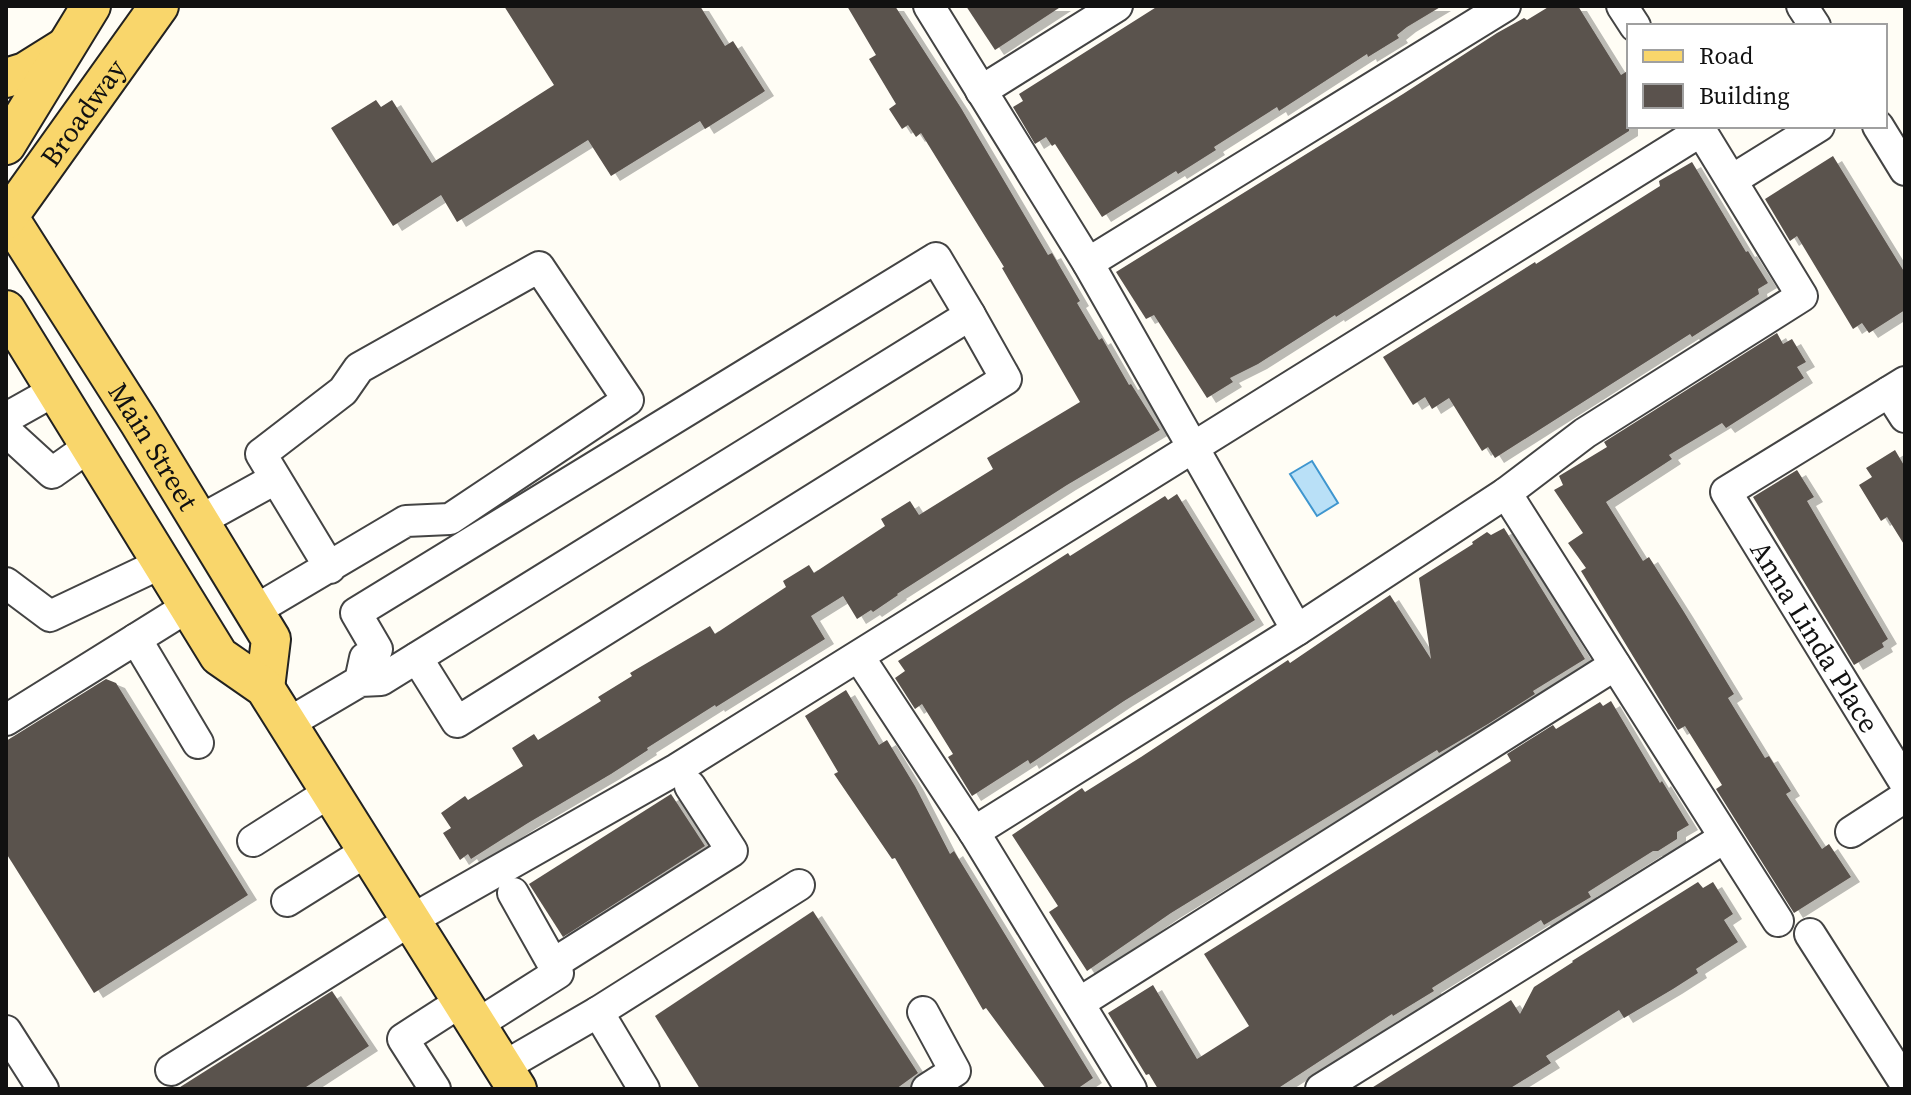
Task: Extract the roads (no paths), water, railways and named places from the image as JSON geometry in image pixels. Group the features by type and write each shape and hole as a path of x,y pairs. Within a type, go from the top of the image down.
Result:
{"main road":[{"name":"Broadway","path":"6,145 91,6"},
{"name":"Broadway","path":"7,217 159,6"},
{"path":"6,78 25,72 67,46"},
{"name":"Main Street","path":"7,217 123,395 271,639 265,688"},
{"name":"Main Street","path":"6,310 219,656 265,688 513,1084"}],"street":[{"path":"929,6 1088,263 1297,630"},
{"path":"981,91 1117,6"},
{"path":"1088,263 1505,6"},
{"path":"1622,6 1634,24"},
{"path":"1802,6 1814,24"},
{"path":"171,1070 411,920 677,769 859,657 1700,128 1802,296 1585,433 1506,493 1297,630 974,832"},
{"path":"1732,180 1816,128"},
{"path":"1879,128 1905,170"},
{"path":"360,681 365,658 377,649 356,613 936,258 1006,379 457,722 428,660"},
{"path":"254,611 330,568 406,521 450,519 628,400 539,267 359,368 343,391 261,454 330,568"},
{"path":"287,724 360,681 381,680 428,660 970,315"},
{"path":"6,418 56,390"},
{"name":"Anna Linda Place","path":"1900,397 1726,492 1905,783"},
{"path":"6,431 52,473 90,446"},
{"path":"199,521 275,479"},
{"path":"1506,493 1778,921"},
{"path":"6,583 50,616 162,563"},
{"path":"6,720 189,606"},
{"path":"136,639 198,743"},
{"path":"859,657 974,832 1131,1089"},
{"path":"1079,1003 1615,665"},
{"path":"553,964 732,851 690,786"},
{"path":"253,841 330,792"},
{"path":"1851,832 1905,797"},
{"path":"1321,1089 1724,838"},
{"path":"287,901 367,851"},
{"path":"513,1084 598,1012 799,885"},
{"path":"430,1087 403,1039 558,973 513,893"},
{"path":"1810,934 1905,1083"},
{"path":"598,1012 644,1089"},
{"path":"923,1012 955,1071 927,1089"},
{"path":"6,1031 43,1089"}],"water":[{"path":"1312,461 1338,503 1317,516 1290,474"}]}
